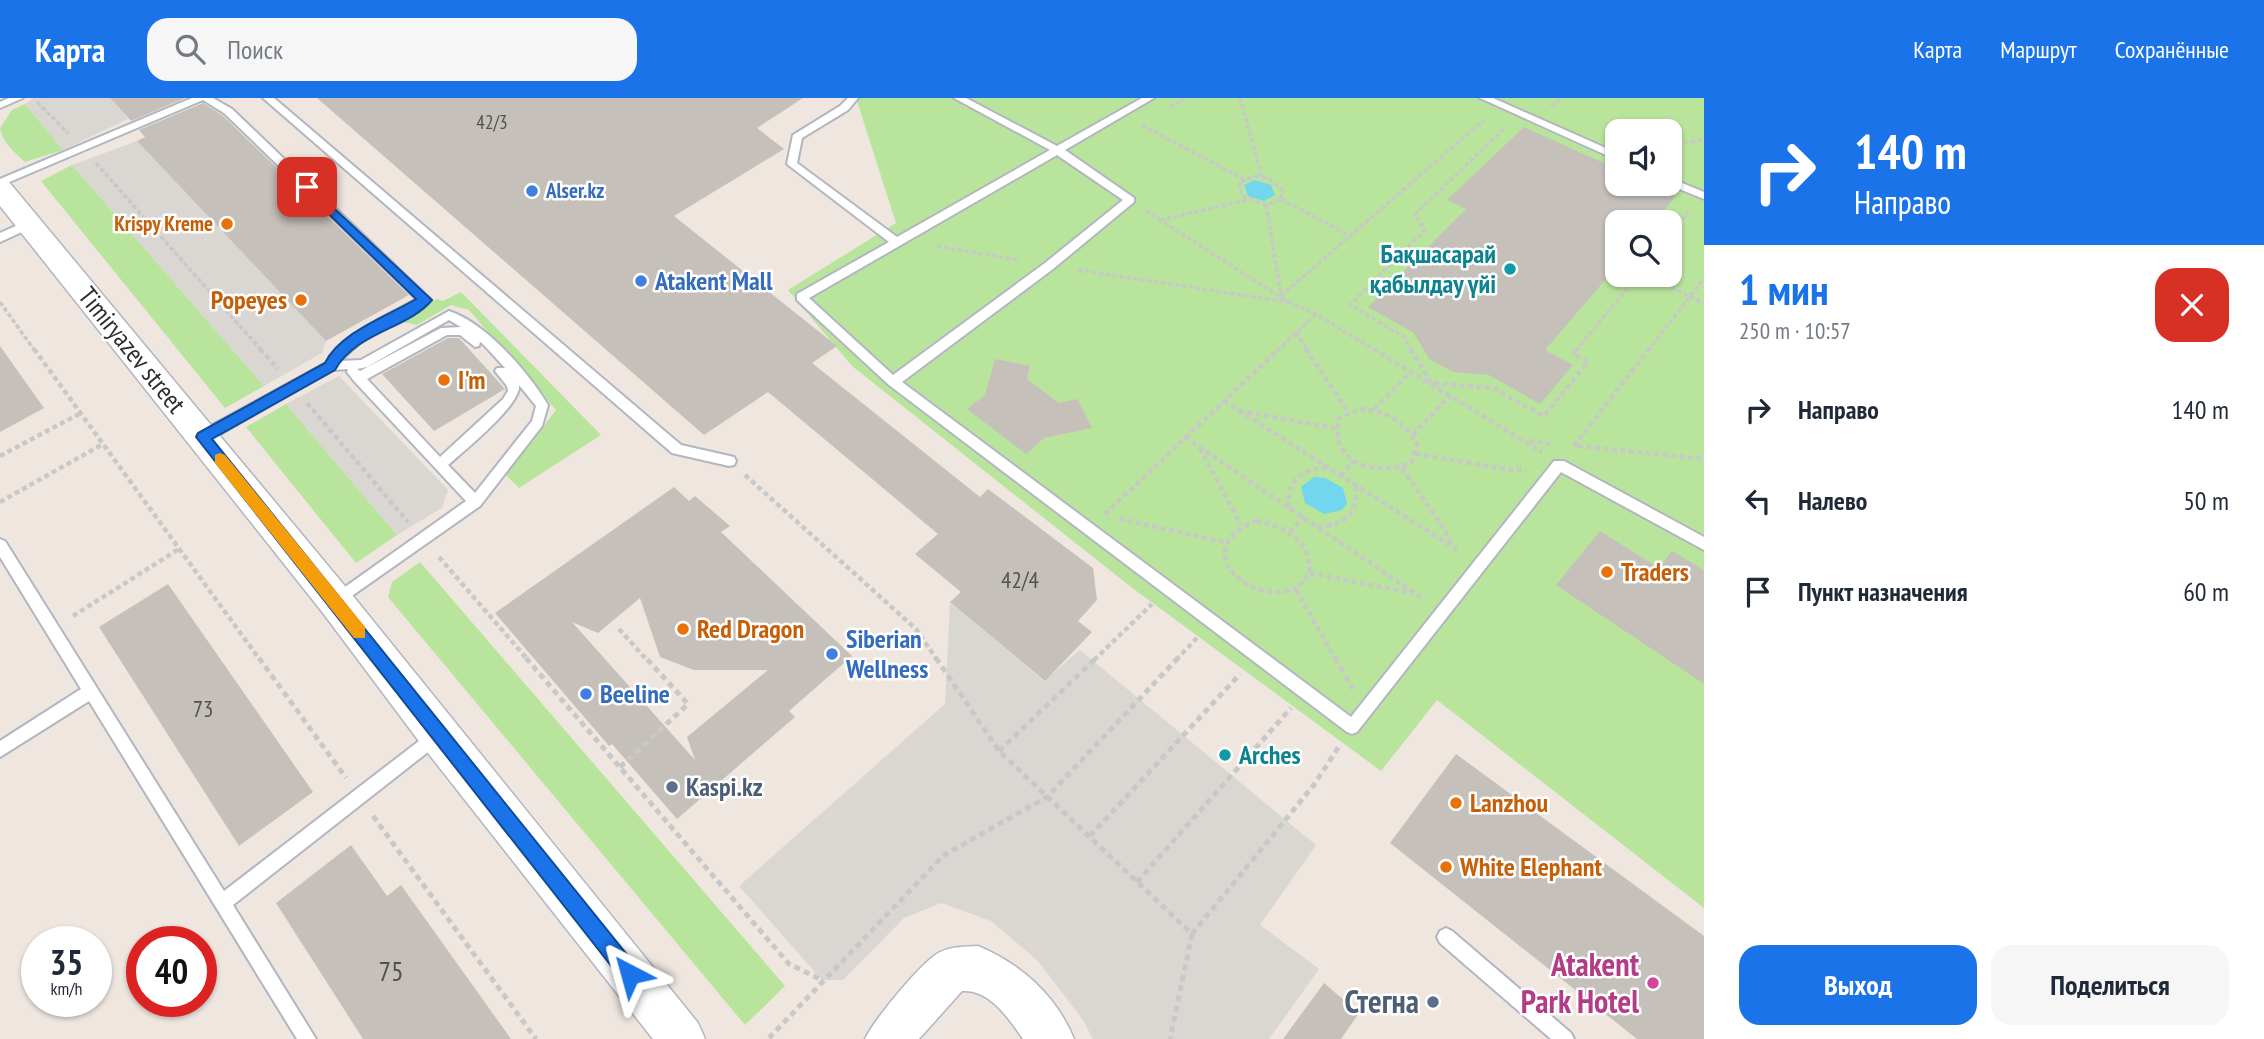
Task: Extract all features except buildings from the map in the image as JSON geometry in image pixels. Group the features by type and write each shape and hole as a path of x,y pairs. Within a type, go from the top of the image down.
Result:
{"street":[{"name":"Timiryazev street","path":"0,186 336,601 438,735 682,1039"},
{"path":"888,1039 953,969 978,968 1018,994 1051,1039"}],"lane":[{"path":"0,106 18,98"},
{"path":"0,186 201,98"},
{"path":"206,98 228,111 425,300 353,342 336,355 330,366"},
{"path":"268,98 677,449 729,461"},
{"path":"853,98 844,108 797,137 792,164 897,242"},
{"path":"893,382 1049,266 1130,200 1059,151 959,98"},
{"path":"1149,98 802,297 893,382 1352,727 1559,465 1704,544"},
{"path":"1485,98 1605,153"},
{"path":"1682,186 1703,196"},
{"path":"0,238 29,224"},
{"path":"203,437 330,366 363,364 449,315 471,325 542,405 538,423 475,502 336,601"},
{"path":"358,378 445,331 463,331 513,384 514,391 507,402 440,466"},
{"path":"347,366 475,502"},
{"path":"0,545 307,1039"},
{"path":"0,750 90,691"},
{"path":"222,903 438,735"},
{"path":"1446,937 1565,1039"}],"path":[{"path":"34,98 76,141"},
{"path":"1240,98 1262,177"},
{"path":"1281,296 1501,105"},
{"path":"1122,114 1243,180 1262,177 1279,186 1281,199"},
{"path":"1431,383 1404,337 1350,305 1425,230 1415,214 1520,114"},
{"path":"1682,143 1704,140"},
{"path":"91,157 283,375"},
{"path":"1243,180 1239,192 1248,200 1266,205 1281,199"},
{"path":"1682,221 1703,196"},
{"path":"1281,199 1350,236"},
{"path":"1130,200 1289,302 1316,314 1529,441 1692,457 1704,461"},
{"path":"1160,220 1248,200"},
{"path":"1266,205 1281,296"},
{"path":"933,246 1289,302"},
{"path":"1416,454 1511,470 1559,465 1704,278"},
{"path":"1431,383 1493,388 1544,416 1587,362 1573,354 1628,287"},
{"path":"1671,287 1704,303"},
{"path":"0,302 536,1039"},
{"path":"1224,542 1102,516 1316,314"},
{"path":"1296,333 1348,412"},
{"path":"1374,409 1411,372"},
{"path":"300,395 413,528"},
{"path":"1413,435 1450,395"},
{"path":"1224,401 1480,565"},
{"path":"1374,409 1403,424 1413,435 1416,454 1411,463 1402,468 1378,471 1353,461 1336,439 1335,428 1339,418 1348,412 1374,409"},
{"path":"1238,410 1335,428"},
{"path":"0,456 81,413"},
{"path":"1185,437 1443,612"},
{"path":"0,502 103,444"},
{"path":"1200,447 1241,525"},
{"path":"729,461 916,629 999,751 1192,934"},
{"path":"1341,475 1353,461"},
{"path":"1289,508 1286,497 1293,478 1302,472 1327,467"},
{"path":"1402,468 1445,530 1450,545"},
{"path":"1318,527 1343,523 1352,517 1357,508 1356,485"},
{"path":"1290,532 1303,517"},
{"path":"1256,522 1273,524 1290,532 1303,544 1310,559 1310,573 1296,590 1279,594 1261,592 1230,571 1224,556 1224,542 1230,532 1241,525 1256,522"},
{"path":"52,629 179,549"},
{"path":"434,551 789,964 822,980"},
{"path":"1310,573 1416,594"},
{"path":"999,751 1168,589"},
{"path":"1296,590 1365,710"},
{"path":"769,1038 944,855 1047,797 1212,622"},
{"path":"619,629 688,704 620,767"},
{"path":"1090,836 1257,655"},
{"path":"1137,882 1305,692"},
{"path":"1170,1039 1192,934 1313,786 1352,727"}],"green space":[{"path":"856,98 1704,98 1704,908 1437,700 1381,771 1131,587 852,366 788,290 896,223"},
{"path":"25,104 63,150 25,162 10,147 0,128 12,110"},
{"path":"72,165 264,386 225,408 41,181"},
{"path":"461,292 601,435 519,488 506,475 556,410 469,310 451,305 417,325 398,321 437,299 443,301"},
{"path":"286,404 397,535 356,563 246,427"},
{"path":"420,562 785,986 745,1025 388,597 392,582"}],"shaded area":[{"path":"34,98 110,98 128,119 63,150 25,104"},
{"path":"137,141 326,341 322,353 264,386 72,165"},
{"path":"339,376 448,490 442,508 397,535 286,404"},
{"path":"950,602 1044,681 1080,650 1316,845 1260,925 1319,969 1269,1039 1093,1039 1083,1020 1038,961 991,921 941,903 904,918 843,980 822,980 739,886 945,704"}],"water":[{"path":"1255,180 1271,185 1275,195 1264,201 1248,196 1244,185"},
{"path":"1314,477 1325,478 1343,488 1347,504 1342,510 1324,514 1305,503 1301,487"}],"slow traffic":[{"path":"220,459 360,632"}],"place":[{"name":"Alser.kz","path":"532,191"},
{"name":"Krispy Kreme","path":"227,224"},
{"name":"Бақшасарай қабылдау үйі","path":"1510,269"},
{"name":"Atakent Mall","path":"641,281"},
{"name":"Popeyes","path":"301,300"},
{"name":"I'm","path":"444,380"},
{"name":"Traders","path":"1607,572"},
{"name":"Red Dragon","path":"683,629"},
{"name":"Siberian Wellness","path":"832,654"},
{"name":"Beeline","path":"586,694"},
{"name":"Arches","path":"1225,755"},
{"name":"Kaspi.kz","path":"672,787"},
{"name":"Lanzhou","path":"1456,803"},
{"name":"White Elephant","path":"1446,867"},
{"name":"Atakent Park Hotel","path":"1653,983"},
{"name":"Стегна","path":"1433,1002"}],"route":[{"path":"307,187 425,300 353,342 336,355 330,366 203,437 630,974"}]}
